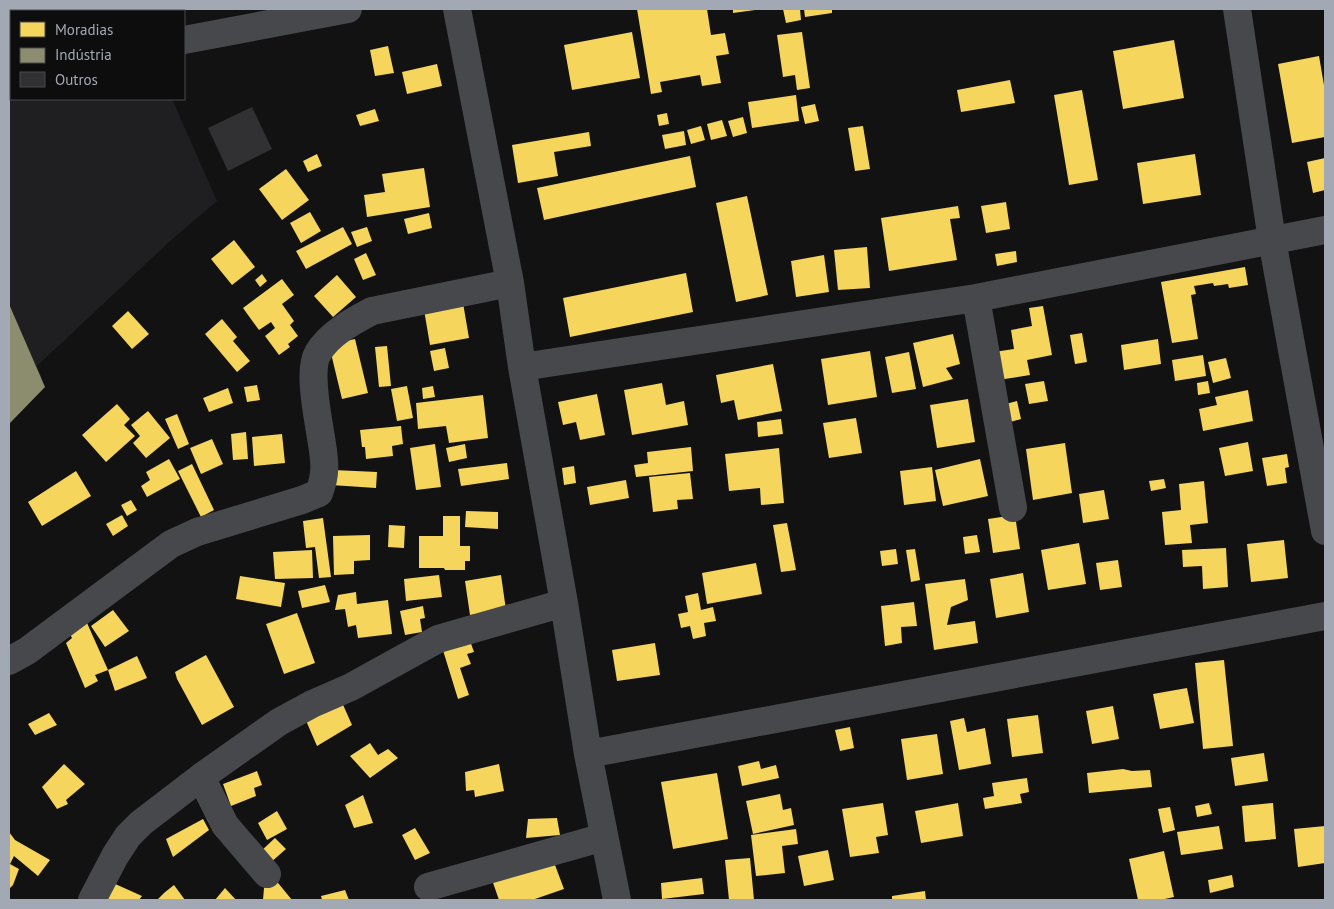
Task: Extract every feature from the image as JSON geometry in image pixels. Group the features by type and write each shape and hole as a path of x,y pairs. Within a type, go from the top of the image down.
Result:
{"street":[{"path":"185,40 348,9"},
{"path":"457,9 510,283 522,367 564,603 588,754 616,900"},
{"path":"1237,9 1272,240 1325,531"},
{"path":"522,367 976,298 1325,230"},
{"path":"9,661 27,651 171,544 197,532 302,500 318,493 324,480 324,460 313,373 317,354 334,335 358,318 372,311 510,283"},
{"path":"976,298 1013,508"},
{"path":"92,900 115,856 128,836 141,823 201,777 279,722 312,704 351,687 438,639 564,603"},
{"path":"588,754 1325,616"},
{"path":"201,777 225,825 267,874"},
{"path":"428,887 604,837"}],"shaded area":[{"path":"9,90 10,100 172,100 217,201 169,242 37,366 45,387 9,424"}],"building: Moradias":[{"path":"637,9 707,9 711,35 725,33 729,54 716,56 721,83 702,86 700,75 660,82 662,92 651,94"},
{"path":"733,9 755,9 755,10 733,13"},
{"path":"783,9 800,9 801,20 786,23"},
{"path":"804,9 832,9 832,13 805,17"},
{"path":"632,32 640,78 572,90 564,45"},
{"path":"802,32 810,88 797,90 795,75 783,77 777,35"},
{"path":"1174,40 1184,98 1123,109 1113,51"},
{"path":"388,46 394,73 375,76 370,50"},
{"path":"1319,56 1325,91 1325,137 1292,143 1278,64"},
{"path":"437,64 442,86 407,94 402,72"},
{"path":"1010,80 1015,103 961,112 957,90"},
{"path":"1082,90 1098,180 1069,185 1054,95"},
{"path":"796,95 799,121 752,128 748,102"},
{"path":"815,104 819,121 805,124 801,107"},
{"path":"375,109 379,121 360,126 356,115"},
{"path":"667,113 669,124 659,126 657,115"},
{"path":"743,117 747,133 733,137 728,121"},
{"path":"722,120 727,136 711,140 707,124"},
{"path":"701,126 705,140 691,144 687,130"},
{"path":"863,126 870,169 855,171 848,128"},
{"path":"684,131 686,145 665,149 662,135"},
{"path":"589,132 591,146 554,152 558,176 518,183 512,145"},
{"path":"317,154 322,166 308,172 303,161"},
{"path":"1195,154 1201,195 1143,204 1137,163"},
{"path":"690,156 696,187 544,220 537,188"},
{"path":"1325,158 1325,190 1313,193 1307,162"},
{"path":"424,168 430,207 367,217 364,195 385,192 382,174"},
{"path":"286,169 309,200 282,220 259,189"},
{"path":"747,196 768,295 736,302 716,203"},
{"path":"1006,202 1010,229 986,233 981,206"},
{"path":"958,206 960,218 950,219 957,260 889,271 881,218"},
{"path":"310,212 321,231 301,243 290,223"},
{"path":"429,213 432,228 408,234 404,219"},
{"path":"343,227 352,244 306,269 296,251"},
{"path":"367,227 372,241 357,247 351,232"},
{"path":"234,240 255,267 232,285 211,259"},
{"path":"867,247 870,288 838,290 834,250"},
{"path":"1016,251 1017,262 997,266 995,254"},
{"path":"366,253 376,275 363,280 354,259"},
{"path":"824,255 829,292 796,297 791,261"},
{"path":"1245,267 1248,285 1229,288 1228,284 1214,286 1213,283 1194,286 1196,294 1191,295 1198,339 1172,343 1161,282"},
{"path":"686,273 693,312 570,337 563,298"},
{"path":"262,274 267,281 260,287 255,280"},
{"path":"337,275 356,297 333,317 314,296"},
{"path":"282,279 294,295 282,304 294,321 290,325 298,336 288,344 290,347 279,355 265,336 275,328 271,322 259,330 243,308"},
{"path":"463,303 469,338 430,345 424,310"},
{"path":"1043,306 1052,355 1027,360 1030,375 998,380 994,352 1014,349 1011,330 1032,326 1029,308"},
{"path":"128,311 149,334 132,349 112,326"},
{"path":"222,319 237,337 233,341 250,361 237,372 205,334"},
{"path":"1082,333 1087,362 1075,364 1070,335"},
{"path":"953,334 960,364 946,368 953,379 923,387 913,343"},
{"path":"355,339 368,393 342,399 329,345"},
{"path":"1158,339 1161,364 1124,370 1121,345"},
{"path":"387,346 391,386 379,387 375,347"},
{"path":"445,348 449,368 434,371 430,351"},
{"path":"870,351 877,397 828,405 821,359"},
{"path":"909,352 916,389 892,393 885,357"},
{"path":"1203,355 1206,376 1175,381 1172,360"},
{"path":"1226,358 1231,378 1213,383 1208,362"},
{"path":"773,364 782,411 738,420 734,400 721,403 716,375"},
{"path":"1044,381 1048,401 1029,404 1025,384"},
{"path":"1208,381 1210,393 1198,395 1197,383"},
{"path":"662,383 666,405 684,401 688,425 632,435 624,390"},
{"path":"257,385 260,400 247,402 244,387"},
{"path":"407,386 413,418 397,421 391,389"},
{"path":"433,386 435,397 423,399 422,388"},
{"path":"228,388 233,403 209,412 203,398"},
{"path":"1248,390 1253,421 1203,431 1199,409 1217,405 1215,397"},
{"path":"597,394 605,435 580,440 576,422 563,425 558,402"},
{"path":"483,395 488,438 449,443 446,426 418,429 416,403"},
{"path":"968,399 975,442 937,448 930,405"},
{"path":"1017,401 1021,419 1007,423 1002,405"},
{"path":"117,404 130,419 124,425 135,436 106,462 82,435"},
{"path":"148,411 170,438 146,458 133,443 140,436 131,425"},
{"path":"177,414 189,444 178,449 165,419"},
{"path":"856,418 862,453 829,458 823,423"},
{"path":"781,419 783,434 758,437 757,422"},
{"path":"401,426 403,444 392,446 393,456 366,459 360,430"},
{"path":"246,432 248,459 233,460 231,434"},
{"path":"282,434 285,463 254,466 252,437"},
{"path":"212,439 223,464 201,474 190,448"},
{"path":"1248,442 1253,471 1225,476 1219,448"},
{"path":"1065,443 1072,493 1033,500 1026,449"},
{"path":"435,444 441,487 416,490 410,448"},
{"path":"465,444 467,458 449,462 446,448"},
{"path":"691,447 693,471 636,477 634,465 648,463 647,452"},
{"path":"779,448 784,503 761,505 760,488 729,491 725,454"},
{"path":"1287,454 1289,467 1285,468 1287,483 1267,486 1262,458"},
{"path":"169,459 180,479 147,497 141,486 150,480 146,472"},
{"path":"980,459 988,496 943,506 935,470"},
{"path":"507,463 509,479 461,486 458,469"},
{"path":"192,464 214,510 201,517 178,471"},
{"path":"574,466 576,483 564,485 562,468"},
{"path":"932,467 936,501 904,505 900,471"},
{"path":"333,470 377,472 376,488 331,485"},
{"path":"76,471 91,496 42,526 28,502"},
{"path":"690,473 693,499 677,500 678,509 653,512 649,477"},
{"path":"1164,479 1166,488 1151,491 1149,481"},
{"path":"626,480 629,498 590,505 587,487"},
{"path":"1204,481 1208,523 1190,525 1192,543 1165,545 1162,512 1181,510 1179,484"},
{"path":"1104,490 1109,519 1083,523 1079,494"},
{"path":"131,500 137,510 127,516 121,505"},
{"path":"466,511 498,512 498,529 465,527"},
{"path":"122,515 128,526 113,536 106,524"},
{"path":"1015,515 1020,549 993,553 988,519"},
{"path":"443,516 460,516 460,546 470,546 470,561 465,561 465,570 419,568 419,536 443,536"},
{"path":"323,518 331,577 319,578 315,547 306,548 303,521"},
{"path":"787,523 796,570 781,572 773,525"},
{"path":"389,525 405,526 404,548 388,547"},
{"path":"370,535 370,560 354,561 354,574 334,575 333,536"},
{"path":"977,535 980,552 965,554 963,537"},
{"path":"1284,540 1288,578 1251,582 1247,544"},
{"path":"1079,543 1086,584 1048,590 1041,550"},
{"path":"1226,548 1228,587 1203,589 1202,566 1183,567 1182,550"},
{"path":"896,549 898,564 882,566 880,551"},
{"path":"915,549 920,580 911,582 906,550"},
{"path":"312,550 313,578 275,579 273,552"},
{"path":"1118,560 1122,587 1100,590 1096,563"},
{"path":"756,563 762,594 707,604 702,573"},
{"path":"1023,573 1029,612 996,618 990,579"},
{"path":"439,575 442,597 406,601 404,579"},
{"path":"501,575 506,610 470,615 465,581"},
{"path":"240,576 285,583 281,607 236,599"},
{"path":"965,579 968,600 951,607 947,625 975,621 978,643 934,650 925,584"},
{"path":"325,585 330,602 302,608 298,591"},
{"path":"356,592 357,604 388,600 392,634 358,638 356,625 348,627 345,609 335,610 338,595"},
{"path":"698,593 701,610 713,607 716,621 704,623 706,636 693,639 690,626 681,628 678,614 688,612 685,596"},
{"path":"914,602 917,626 901,627 902,643 885,646 881,606"},
{"path":"423,606 425,618 420,619 422,632 405,635 400,611"},
{"path":"113,610 129,631 105,647 91,626"},
{"path":"297,613 315,663 284,674 266,624"},
{"path":"83,614 108,670 95,675 98,681 85,688 66,643 72,638 65,625"},
{"path":"469,638 474,652 467,654 471,664 460,668 469,695 458,699 442,647"},
{"path":"655,643 660,675 617,681 612,650"},
{"path":"206,655 234,707 202,725 175,672"},
{"path":"137,656 147,678 115,691 108,670"},
{"path":"1224,660 1233,746 1203,749 1195,663"},
{"path":"1187,688 1194,723 1160,729 1153,694"},
{"path":"340,698 352,725 317,746 304,716"},
{"path":"1113,706 1119,739 1092,744 1086,711"},
{"path":"49,713 57,725 35,735 28,724"},
{"path":"1038,715 1043,753 1012,757 1007,719"},
{"path":"964,718 967,732 985,728 991,764 959,770 950,721"},
{"path":"850,727 854,748 840,751 835,730"},
{"path":"937,734 943,774 907,780 901,739"},
{"path":"370,743 378,755 388,749 398,758 370,778 350,756"},
{"path":"1264,753 1268,781 1235,786 1231,758"},
{"path":"759,761 761,769 776,765 779,778 742,786 738,766"},
{"path":"64,764 85,784 66,800 68,804 57,809 42,787"},
{"path":"499,764 504,791 475,797 474,790 466,791 465,772"},
{"path":"1123,769 1132,771 1150,770 1152,787 1089,793 1087,773"},
{"path":"257,771 262,785 254,788 256,796 231,806 223,784"},
{"path":"717,773 728,839 673,849 661,782"},
{"path":"1027,778 1029,792 1020,794 1022,803 985,809 983,798 994,796 992,783"},
{"path":"780,794 783,810 791,808 794,825 753,834 746,801"},
{"path":"363,795 373,823 354,828 345,805"},
{"path":"883,803 888,835 876,837 879,853 850,857 842,809"},
{"path":"958,803 963,836 921,843 915,811"},
{"path":"1209,803 1212,814 1197,817 1195,806"},
{"path":"1273,803 1276,839 1245,842 1242,806"},
{"path":"1170,807 1175,830 1163,833 1158,809"},
{"path":"277,811 287,829 267,840 258,823"},
{"path":"557,818 560,835 526,838 528,819"},
{"path":"203,819 209,830 173,857 166,839"},
{"path":"1219,826 1223,849 1181,855 1177,832"},
{"path":"1325,826 1325,863 1298,867 1294,829"},
{"path":"415,828 430,853 415,860 402,835"},
{"path":"796,829 798,844 782,846 785,873 756,876 751,835"},
{"path":"9,832 15,840 50,860 38,876 14,856 10,864 19,869 13,885 9,889"},
{"path":"275,838 286,849 270,863 260,852"},
{"path":"828,850 834,880 804,886 798,856"},
{"path":"1164,851 1174,897 1160,900 1138,900 1129,859"},
{"path":"552,857 564,889 532,900 499,900 490,874"},
{"path":"750,858 754,900 729,900 725,860"},
{"path":"1232,875 1234,887 1210,893 1208,880"},
{"path":"274,878 292,900 263,900 264,888"},
{"path":"702,878 704,894 662,899 661,883"},
{"path":"113,883 142,896 139,900 95,900"},
{"path":"174,885 185,900 157,900 164,893"},
{"path":"225,888 236,900 215,900"},
{"path":"345,890 349,900 322,900 321,896"},
{"path":"925,891 926,900 892,900 892,896"}],"building: Indústria":[{"path":"9,304 45,387 9,424"}],"building: Outros":[{"path":"9,9 100,9 10,10 9,49"},
{"path":"252,107 272,149 228,171 208,128"}]}
